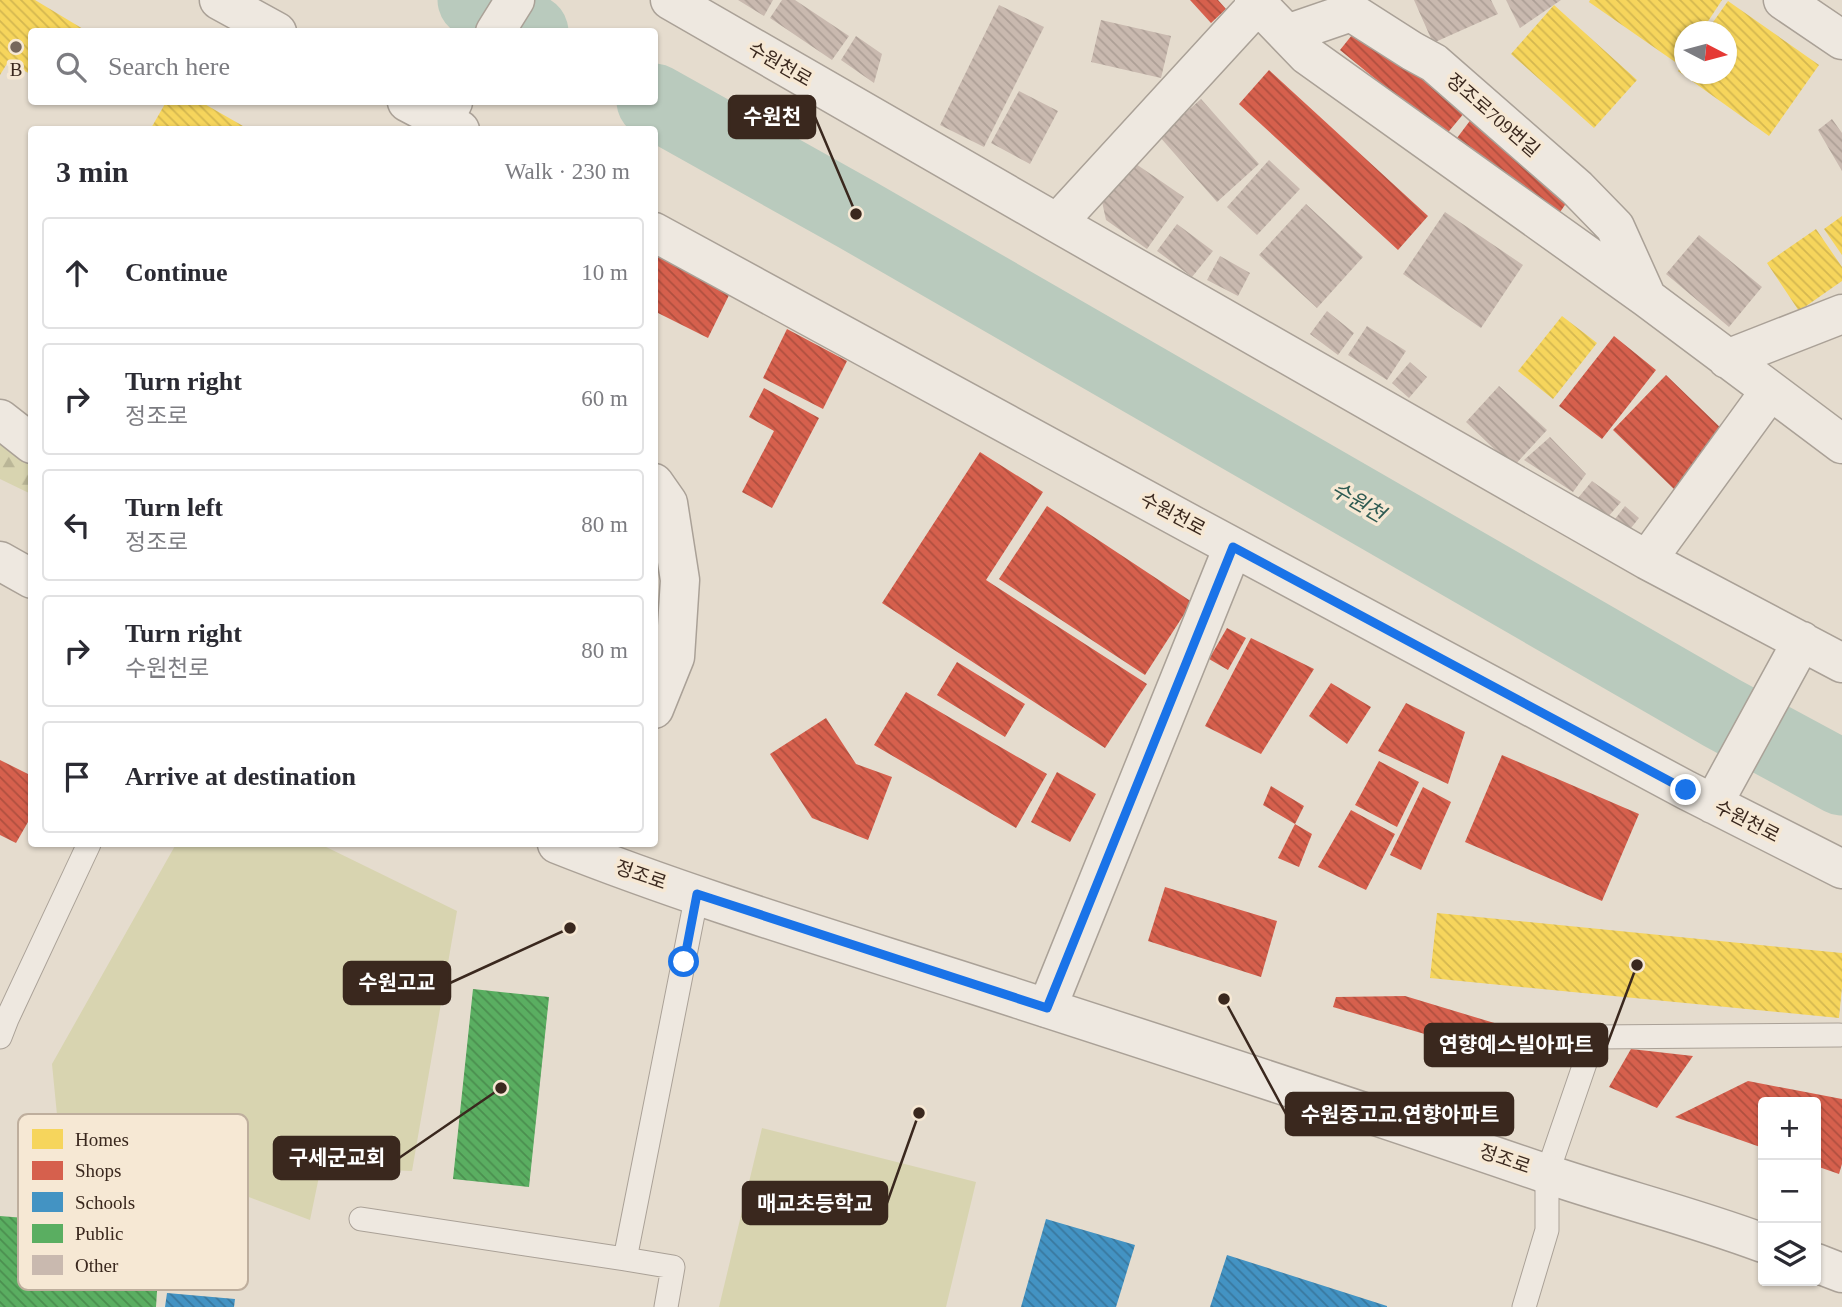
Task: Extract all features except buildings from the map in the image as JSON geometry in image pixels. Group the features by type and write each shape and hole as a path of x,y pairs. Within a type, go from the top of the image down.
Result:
{"street":[{"path":"219,0 270,28"},
{"path":"498,28 515,0"},
{"name":"수원천로","path":"670,0 1647,560 1842,663"},
{"path":"1783,0 1842,40"},
{"name":"정조로709번길","path":"1057,223 1256,2 1307,55 1647,298 1842,444"},
{"name":"정조로709번길","path":"1287,34 1351,12 1434,63 1577,188 1615,227 1647,298"},
{"path":"414,105 448,120"},
{"name":"수원천로","path":"658,234 1233,547 1713,804 1842,869"},
{"path":"1727,359 1842,314"},
{"path":"1647,560 1770,391"},
{"path":"0,419 28,441"},
{"path":"658,489 668,503 680,580 675,657 658,699"},
{"path":"1047,1008 1233,547"},
{"path":"0,561 28,577"},
{"path":"1713,804 1802,641"},
{"name":"정조로","path":"575,847 598,851 697,894 1758,1241"},
{"path":"1821,1265 1842,1273"}],"lane":[{"path":"0,1037 88,847"},
{"path":"625,1259 697,894"},
{"path":"1524,1307 1547,1230 1547,1174 1594,1037 1839,1035"},
{"path":"361,1219 673,1267 666,1307"}],"green space":[{"path":"0,435 28,458 28,493 0,479"},
{"path":"174,847 326,847 457,911 412,1171 321,1167 310,1220 248,1197 248,1114 57,1114 52,1064"},
{"path":"762,1128 976,1182 946,1307 719,1307"}],"waterway":[{"name":"수원천","path":"475,0 524,28"},
{"name":"수원천","path":"658,103 856,214 1722,713 1842,778"}],"place":[{"name":"B","path":"16,47"},
{"name":"수원천","path":"856,214"},
{"name":"수원고교","path":"570,928"},
{"name":"연향예스빌아파트","path":"1637,965"},
{"name":"수원중고교.연향아파트","path":"1224,999"},
{"name":"구세군교회","path":"501,1088"},
{"name":"매교초등학교","path":"919,1113"}],"route":[{"path":"684,962 697,894 1047,1008 1233,547 1686,790"}]}
